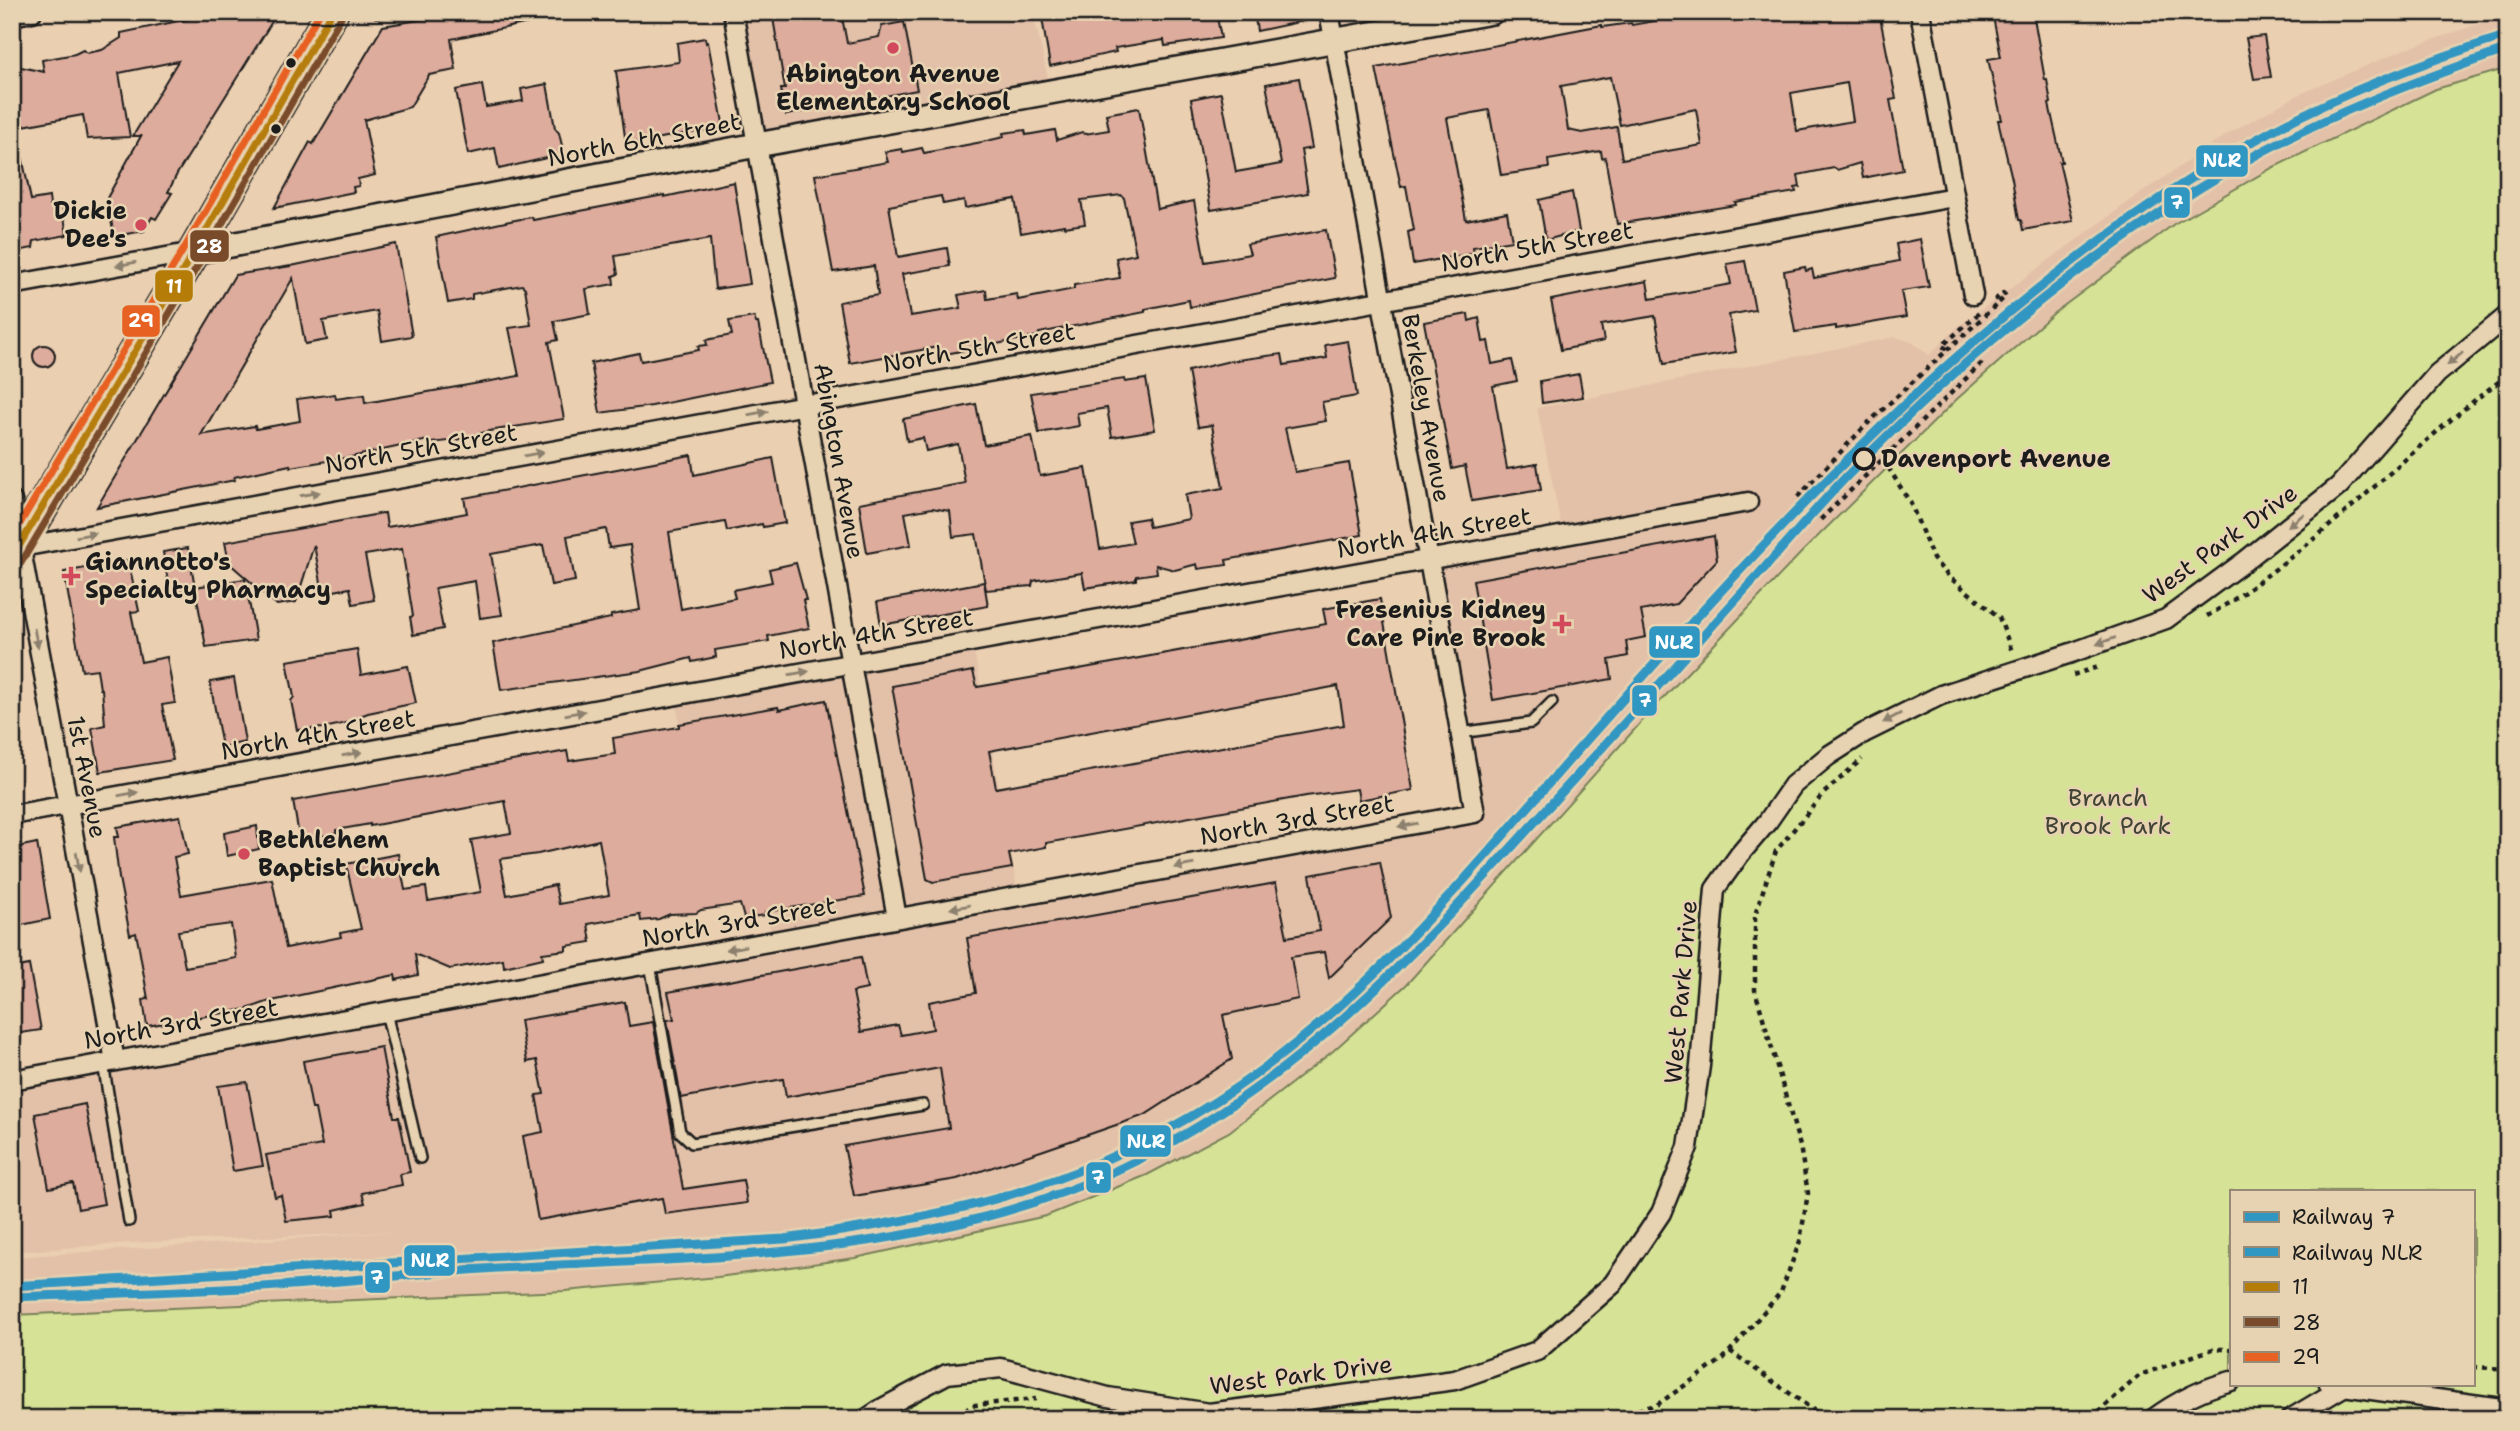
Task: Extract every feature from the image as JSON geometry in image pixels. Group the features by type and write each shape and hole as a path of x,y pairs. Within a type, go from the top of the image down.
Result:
{"main road":[{"path":"15,551 194,252 332,12"}],"street":[{"path":"12,16 32,12"},
{"name":"Abington Avenue","path":"733,12 897,918"},
{"name":"Berkeley Avenue","path":"1329,12 1475,813"},
{"name":"North 6th Street","path":"12,285 757,145 1492,12"},
{"path":"1920,12 1973,295"},
{"name":"North 5th Street","path":"15,551 1954,197"},
{"name":"West Park Drive","path":"866,1419 947,1374 1001,1368 1108,1397 1209,1413 1455,1380 1537,1351 1614,1284 1661,1213 1688,1147 1700,1066 1715,889 1793,785 1828,756 1864,733 1941,695 2166,619 2245,561 2339,486 2437,374 2508,315"},
{"name":"1st Avenue","path":"12,501 15,551 67,805 109,1062"},
{"name":"North 4th Street","path":"12,815 1748,502"},
{"name":"North 3rd Street","path":"12,1080 1475,813"},
{"path":"2153,1419 2168,1407 2206,1388 2230,1381"},
{"path":"2290,1419 2336,1386"},
{"path":"2344,1386 2508,1409"}],"lane":[{"path":"1460,733 1531,723 1552,702"},
{"path":"650,964 680,1132 692,1143 923,1105"},
{"path":"386,1012 420,1158"},
{"path":"109,1062 129,1221"}],"path":[{"path":"1947,349 1942,346 1956,333 1955,328"},
{"path":"1959,338 1867,424 1797,498 1819,520 1982,363"},
{"path":"2197,621 2231,603 2311,542 2472,401 2508,375"},
{"path":"1883,459 1911,504 1933,559 1949,577 1999,617 2013,655"},
{"path":"2067,676 2103,665"},
{"path":"1609,1419 1658,1404 1723,1359 1781,1292 1800,1241 1808,1193 1800,1146 1755,990 1755,915 1776,851 1824,793 1863,758"},
{"path":"2090,1419 2140,1375 2213,1349 2230,1349"},
{"path":"1730,1351 1826,1419"},
{"path":"2474,1367 2508,1369"},
{"path":"946,1419 975,1405 1039,1399"}],"shaded area":[{"name":"Abington Avenue Elementary School","path":"739,12 1033,12 1049,83 763,139"},
{"path":"2508,14 2508,68 2436,89 2272,168 2174,224 2054,313 1957,399 1801,553 1651,711 1406,985 1333,1051 1229,1132 1147,1175 1046,1216 855,1258 718,1277 565,1291 12,1315 12,1257 390,1232 131,1243 12,1252 12,1084 773,948 751,817 699,828 675,699 973,645 1018,893 1470,812 1423,565 1564,540 1537,408 1895,337 1912,342 1929,355 1959,326 2127,203 2229,133 2300,94 2403,50"}],"green space":[{"name":"Branch Brook Park","path":"2508,68 2508,1419 12,1419 12,1315 565,1291 718,1277 855,1258 1046,1216 1147,1175 1229,1132 1333,1051 1406,985 1651,711 1801,553 1957,399 2054,313 2174,224 2272,168 2436,89"}],"building":[{"path":"212,12 278,12 177,174 168,192 172,193 156,219 152,217 144,231 114,236 107,198 141,136 133,136 178,61 119,73 130,137 87,139 83,115 12,128 12,65 44,72 42,60 83,50 87,53 102,50 121,38 121,33"},
{"path":"448,12 543,12 543,20 451,39 456,70 429,75 410,107 364,120 375,175 358,179 359,186 353,187 354,192 274,208 310,142 313,144 383,26 449,15"},
{"path":"772,12 841,12 847,43 879,37 882,26 904,22 917,90 786,115 781,89 785,89"},
{"path":"1041,12 1216,12 1221,38 1165,46 1164,40 1115,48 1116,52 1050,66"},
{"path":"1254,12 1307,12 1308,20 1257,31"},
{"path":"1679,12 1879,12 1896,99 1890,100 1903,170 1863,178 1860,163 1837,170 1834,168 1798,175 1800,187 1795,188 1796,192 1735,202 1736,205 1617,224 1605,157 1602,158 1601,151 1548,160 1549,168 1501,175 1489,110 1447,118 1466,220 1507,212 1512,241 1473,247 1474,253 1413,264 1408,232 1414,230 1406,186 1401,187 1376,68 1602,25 1632,25 1677,17","holes":["1610,77 1620,125 1696,109 1702,145 1622,159 1617,127 1582,133 1568,130 1561,86","1847,83 1853,121 1797,131 1791,93"]},
{"path":"1992,12 2033,12 2062,162 2059,162 2073,221 2023,230 2019,220 1998,120 2002,120 1988,59 2001,57"},
{"path":"2264,36 2271,77 2254,79 2246,38"},
{"path":"705,38 706,43 708,42 723,123 718,128 626,144 616,71 679,62 677,43"},
{"path":"1299,78 1312,148 1301,150 1308,193 1211,210 1191,99 1221,93 1236,172 1281,164 1266,84"},
{"path":"547,84 555,128 559,133 564,154 499,169 495,148 468,154 456,90 482,85 486,107 523,101 521,89"},
{"path":"1139,108 1157,209 1194,201 1205,262 1250,254 1247,244 1326,230 1335,278 1190,307 1189,300 1145,309 1145,312 1039,333 1038,336 940,355 938,347 850,363 839,302 878,295 874,266 833,272 815,175 888,162 885,152 922,148 924,153 1004,137 1003,133 1025,130 1026,135 1055,130 1057,140 1082,132 1085,134 1109,130 1106,114","holes":["1121,195 1124,198 1136,254 1116,258 1120,278 1074,285 1074,289 1018,300 1017,294 987,299 986,290 958,295 961,308 910,316 902,274 950,266 947,248 898,257 889,206 941,196 943,204 964,200 965,208 1015,199 1021,233 1085,224 1081,200"]},
{"path":"20,147 31,200 49,197 50,205 62,204 67,235 34,241 33,248 12,252 12,148"},
{"path":"734,182 750,284 715,289 710,239 615,256 618,274 613,276 614,284 586,289 590,314 554,321 558,340 549,342 564,419 489,431 457,440 431,443 428,440 351,457 291,467 290,465 234,477 235,480 97,507 235,275 396,244 412,336 382,341 377,311 323,321 327,340 305,344 293,278 201,435 300,421 297,399 335,394 336,399 364,395 365,403 519,376 509,328 531,325 525,288 522,285 472,294 472,299 448,303 436,237 510,221 532,217 533,220"},
{"path":"1572,192 1579,231 1546,240 1539,200"},
{"path":"1920,239 1929,287 1901,291 1906,317 1836,329 1836,326 1795,332 1784,271 1805,267 1806,271 1812,269 1814,278 1899,261 1896,244"},
{"path":"1745,261 1755,310 1729,315 1736,352 1664,364 1655,316 1601,325 1604,341 1561,350 1551,300 1647,281 1650,299 1731,284 1727,264"},
{"path":"1468,314 1469,321 1479,318 1483,342 1488,341 1492,364 1512,360 1517,381 1493,386 1507,469 1537,464 1541,490 1472,501 1465,466 1452,469 1424,322"},
{"path":"754,317 758,323 770,382 652,406 600,413 591,363 639,353 641,361 699,350 698,346 707,345 706,340 732,335 729,321"},
{"path":"1348,341 1357,396 1322,402 1326,421 1285,428 1295,472 1349,463 1362,535 1226,560 1227,565 1198,569 1197,564 1175,570 1156,565 1157,573 1136,576 1136,580 1085,588 1082,573 1033,581 1032,586 986,590 976,534 953,537 950,511 932,508 905,513 911,545 867,553 859,503 965,483 958,444 926,451 923,438 907,441 903,419 976,404 984,445 1032,436 1040,476 1086,468 1100,549 1133,543 1128,521 1147,518 1149,527 1189,519 1185,495 1223,488 1212,425 1198,427 1188,371 1230,361 1282,354 1284,365 1327,358 1325,345"},
{"path":"44,345 52,348 55,356 52,364 44,367 36,364 33,356 36,348"},
{"path":"1579,374 1583,397 1542,403 1540,381"},
{"path":"1124,379 1125,382 1146,379 1155,430 1112,437 1107,408 1077,413 1079,426 1039,433 1031,393"},
{"path":"691,455 694,475 773,458 785,523 763,527 762,524 727,531 725,522 669,532 681,609 735,598 733,590 772,582 769,569 796,563 806,600 803,600 809,628 768,636 769,641 715,650 716,657 692,662 691,658 640,671 501,690 493,643 640,610 630,545 609,548 606,529 567,536 575,581 551,585 543,545 491,554 502,615 480,618 475,581 435,588 443,629 413,635 410,617 413,616 402,549 365,555 374,600 353,604 350,588 323,593 314,545 296,602 277,605 229,563 225,542 385,513 387,527 435,519 467,513 464,498"},
{"name":"Fresenius Kidney Care Pine Brook","path":"1714,536 1717,560 1676,604 1641,611 1646,637 1626,641 1628,656 1609,660 1612,679 1493,700 1473,580"},
{"path":"188,548 195,587 245,579 256,640 206,647 195,588 170,593 163,552"},
{"path":"128,560 139,611 131,612 141,662 167,657 175,703 162,705 173,760 100,772 92,728 105,725 102,689 97,669 82,671 64,572"},
{"path":"984,582 988,606 881,625 877,602"},
{"path":"1380,599 1413,790 1359,800 1357,789 1306,796 1046,843 1046,847 1009,854 1012,868 933,882 927,879 892,686 973,671 977,687 1024,679 1326,624 1323,609","holes":["1338,686 1344,725 996,788 989,751"]},
{"path":"357,649 361,675 408,666 416,703 368,713 360,716 360,720 324,728 297,730 287,661"},
{"path":"234,678 245,742 222,747 210,682"},
{"path":"826,700 865,896 765,912 766,915 744,918 740,904 696,913 670,914 659,919 641,921 640,915 588,924 591,942 566,946 566,950 542,953 543,958 504,967 503,959 450,969 415,954 418,975 396,980 395,975 267,1002 247,1009 147,1026 143,1000 148,999 139,948 136,933 130,935 119,878 114,837 119,837 117,827 180,816 188,854 174,857 181,895 272,879 286,948 341,937 340,933 361,929 346,864 398,854 405,890 426,887 428,901 481,892 471,840 511,833 505,801 336,830 336,833 300,841 293,801 567,751 569,761 615,754 613,738 778,707 779,710","holes":["599,840 609,895 559,904 555,885 507,895 500,859 538,854","231,924 236,958 185,967 178,931"]},
{"path":"257,826 259,849 227,856 224,833"},
{"path":"37,843 50,919 12,927 12,848"},
{"path":"1380,862 1391,918 1329,978 1324,952 1291,957 1298,999 1223,1015 1232,1059 1145,1115 1044,1150 957,1179 854,1196 844,1146 949,1128 940,1068 786,1097 783,1079 681,1098 667,1020 674,1019 668,992 861,957 867,989 853,992 861,1032 898,1025 901,1035 933,1029 929,1002 976,993 967,938 1276,883 1287,937 1320,931 1310,875"},
{"path":"29,965 41,1030 14,1034 12,968"},
{"path":"625,1002 629,1026 653,1022 683,1189 743,1180 747,1203 665,1214 662,1198 538,1220 523,1136 543,1132 536,1095 544,1094 537,1060 527,1062 520,1020"},
{"path":"381,1047 394,1117 399,1117 410,1172 400,1174 402,1185 362,1193 365,1203 334,1210 335,1216 286,1221 281,1195 275,1197 266,1155 322,1145 303,1061"},
{"path":"247,1082 263,1166 233,1171 218,1086"},
{"path":"85,1104 104,1204 78,1209 73,1183 49,1188 35,1114"}],"rail line":[{"name":"NLR","path":"12,1286 784,1239 893,1222 996,1199 1096,1164 1146,1141 1195,1114 1253,1076 1359,989 1455,890 1746,564 1826,481 1909,401 1995,324 2084,252 2178,187 2277,128 2391,76 2508,35"},
{"name":"7","path":"12,1297 256,1287 471,1270 734,1256 813,1248 891,1237 968,1221 1043,1199 1117,1170 1187,1133 1252,1091 1312,1045 1369,994 1477,885 1848,475 1938,388 2033,307 2133,232 2185,197 2270,147 2370,101 2508,49"}],"transit line":[{"name":"29","path":"12,537 185,247 320,12"},
{"name":"11","path":"12,558 194,252 332,12"},
{"name":"28","path":"21,563 203,257 341,17"}],"place":[{"name":"Abington Avenue Elementary School","path":"893,48"},
{"name":"Dickie Dee's","path":"141,225"},
{"name":"Davenport Avenue","path":"1864,459"},
{"name":"Giannotto's Specialty Pharmacy","path":"71,576"},
{"name":"Fresenius Kidney Care Pine Brook","path":"1562,624"},
{"name":"Bethlehem Baptist Church","path":"244,854"}]}
